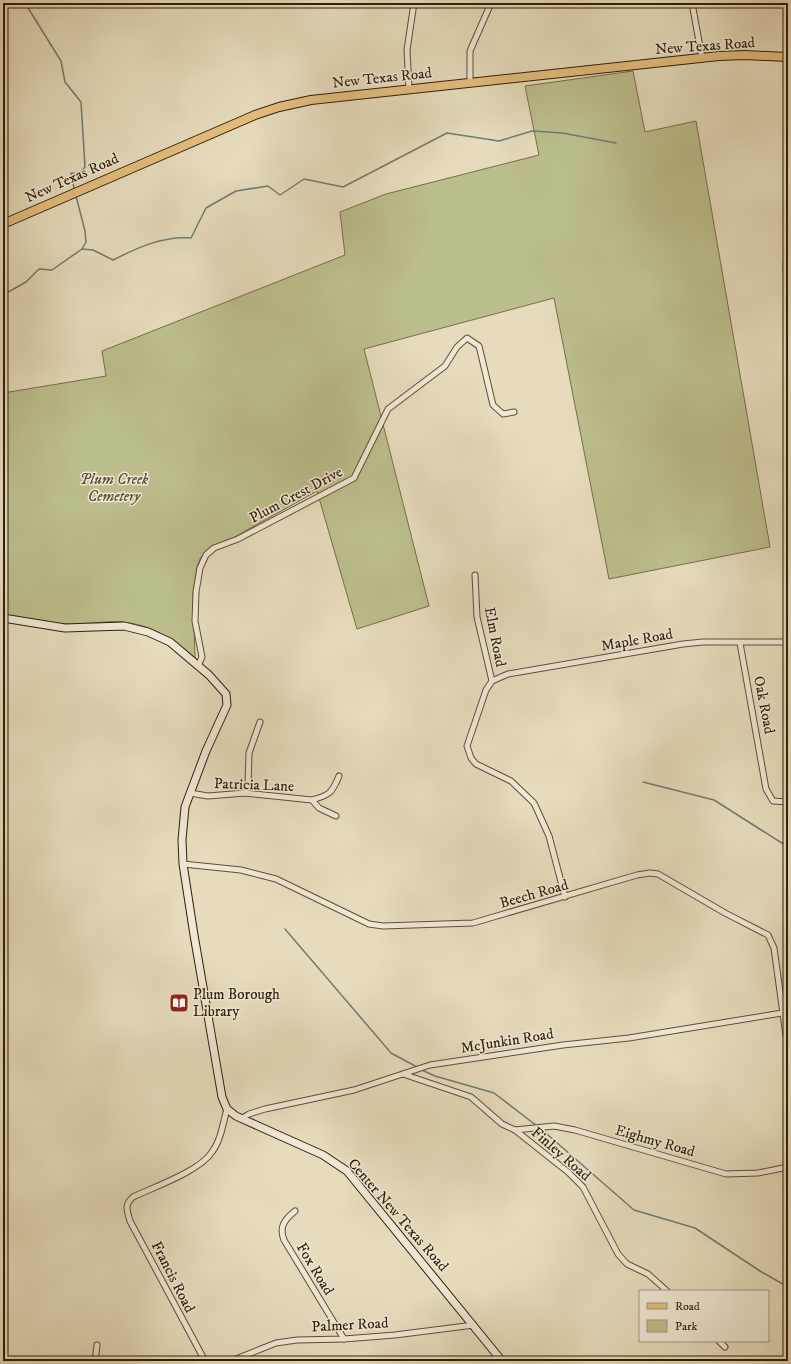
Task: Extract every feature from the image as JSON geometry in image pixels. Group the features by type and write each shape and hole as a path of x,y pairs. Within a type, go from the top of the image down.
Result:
{"main road":[{"name":"New Texas Road","path":"3,224 255,115 279,107 311,100 702,58 745,55 788,57"}],"street":[{"path":"409,89 407,50 414,3"},
{"path":"470,83 471,48 491,3"},
{"path":"692,3 702,58"},
{"path":"788,252 786,264 788,321"},
{"name":"Plum Crest Drive","path":"198,666 202,657 195,621 196,592 200,568 206,555 214,548 238,540 354,478 388,409 444,366 457,347 467,338 479,346 493,405 503,414 514,412"},
{"name":"Elm Road","path":"475,575 477,617 492,681"},
{"path":"3,618 65,628 124,626 148,632 170,642 222,687 226,694 227,705 206,751 190,792 183,823 183,864 216,1069 222,1097 227,1108"},
{"name":"Maple Road","path":"492,681 508,674 683,644 703,642 788,642"},
{"name":"Oak Road","path":"740,643 766,789 773,801 788,802"},
{"path":"492,681 486,690 467,746 471,758 476,764 511,781 534,803 549,836 565,897"},
{"path":"245,793 248,785 249,753 260,722"},
{"path":"312,800 330,794 334,789 339,776"},
{"name":"Patricia Lane","path":"190,792 208,796 245,793 312,800 319,808 336,816"},
{"name":"Beech Road","path":"183,864 241,870 276,879 374,926 473,923 637,875 650,873 658,874 724,913 768,935 774,948 788,1050"},
{"name":"McJunkin Road","path":"241,1119 249,1114 265,1108 354,1090 438,1064 562,1045 629,1038 782,1013"},
{"name":"Finley Road","path":"403,1074 471,1097 502,1124 515,1130 568,1172 584,1187 618,1254 627,1264 648,1274 667,1290"},
{"name":"Center New Texas Road","path":"227,1108 241,1119 323,1154 347,1171 502,1361"},
{"name":"Francis Road","path":"205,1361 130,1220 126,1207 127,1203 133,1197 179,1176 203,1162 212,1153 216,1145 227,1108"},
{"name":"Eighmy Road","path":"515,1130 554,1126 575,1130 726,1174 758,1173 788,1168"},
{"name":"Fox Road","path":"295,1212 283,1225 281,1230 284,1240 344,1340"},
{"name":"Palmer Road","path":"232,1361 276,1343 297,1340 344,1340 433,1331 474,1325"},
{"path":"720,1342 725,1347"},
{"path":"95,1361 97,1345"}],"green space":[{"name":"Plum Creek Cemetery","path":"633,71 645,132 696,121 770,547 609,579 554,298 364,349 429,606 357,629 317,491 231,539 207,550 200,559 197,567 193,593 195,658 185,649 164,635 130,623 104,622 59,624 3,615 3,393 106,376 102,351 345,255 340,212 386,194 539,155 525,86"}],"waterway":[{"path":"25,3 61,61 65,82 81,102 85,167 79,174 71,173 74,188"},
{"path":"82,249 93,250 113,260 151,243 170,239 191,238 206,208 236,191 268,186 280,195 304,179 343,187 447,133 499,141 532,131 562,133 616,143"},
{"path":"3,295 26,282 39,269 52,270 82,249 86,242 85,231 76,196"},
{"path":"643,782 714,800 788,847"},
{"path":"285,929 391,1053 417,1067"},
{"path":"422,1070 435,1076 494,1093 537,1126"},
{"path":"540,1128 634,1210 695,1228 760,1271 788,1287"}],"place":[{"name":"Plum Borough Library","path":"179,1003"}]}
